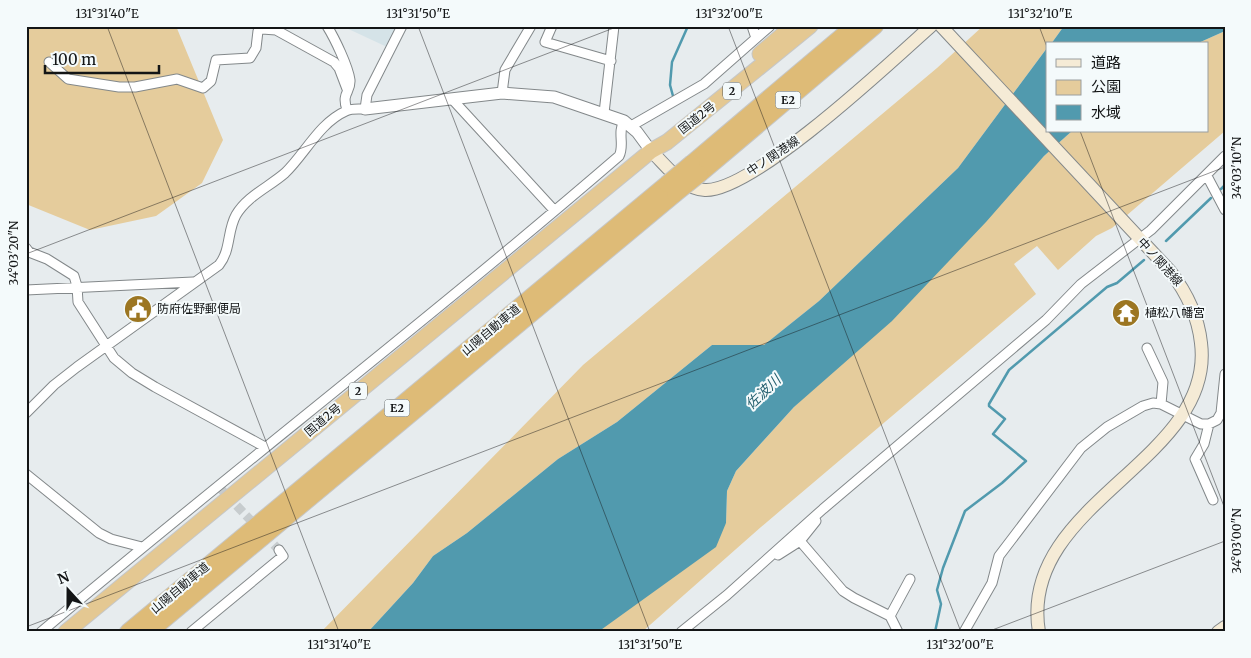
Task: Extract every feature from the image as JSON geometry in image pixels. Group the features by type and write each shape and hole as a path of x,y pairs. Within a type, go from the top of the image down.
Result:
{"highway":[{"name":"国道2号","path":"651,151 662,136 793,26"},
{"name":"国道2号","path":"66,632 651,151 667,142 810,26"},
{"name":"山陽自動車道","path":"696,168 854,26"},
{"name":"山陽自動車道","path":"149,632 696,168 875,26"},
{"name":"山陽自動車道","path":"128,632 671,189"}],"main road":[{"name":"中ノ関港線","path":"651,151 679,179 697,189 716,189 732,182 784,149 832,113 931,26"},
{"name":"中ノ関港線","path":"944,30 1184,288 1200,328 1203,360 1196,392 1182,416 1062,540 1048,563 1040,586 1037,607 1039,632"},
{"path":"1218,632 1225,628"}],"street":[{"path":"327,26 350,78 348,89 343,99 347,110"},
{"path":"364,109 367,95 402,26"},
{"path":"502,93 504,70 531,26"},
{"path":"552,26 545,42 611,62"},
{"path":"604,113 614,26"},
{"path":"752,26 756,38"},
{"path":"41,632 142,546 319,405 619,156 622,148 620,129 704,84 770,26"},
{"path":"49,62 68,80 127,87 177,79 203,88 211,81 216,60 250,58 256,48 258,31 268,29 284,34 334,62 339,68 348,89"},
{"path":"26,413 54,386 182,293 193,282 212,271 224,258 232,223 242,206 286,172 310,141 347,110 502,93 554,97 604,113 628,124 651,151"},
{"path":"452,98 554,210"},
{"path":"681,632 1046,320 1100,266 1140,239 1207,176 1225,156"},
{"path":"1207,176 1225,210"},
{"path":"26,248 29,252 74,276 78,302 114,358 132,374 265,447"},
{"path":"26,290 77,286 193,282"},
{"path":"1147,348 1163,382 1161,404"},
{"path":"964,632 992,583 999,556 1081,448 1107,427 1143,406 1161,404 1201,424 1209,424 1217,420 1221,413 1225,374"},
{"path":"1209,424 1204,444 1195,459 1213,500"},
{"path":"26,474 99,533 111,540 142,546"},
{"path":"767,558 775,557 800,541 820,512"},
{"path":"800,541 843,591 890,616 898,632"},
{"path":"191,632 283,556 278,550"},
{"path":"890,616 910,579"}],"shaded area":[{"path":"342,26 397,26 387,47"}],"green space":[{"path":"26,26 176,26 223,140 202,183 156,216 90,230 26,204"},
{"path":"983,26 1064,26 1052,42 1046,42 1046,49 958,168 819,301 764,345 712,345 617,422 558,459 467,533 433,556 413,583 368,632 321,632 583,365 937,68"},
{"path":"1225,31 1225,131 1112,228 1096,236 1058,270 1037,246 1014,264 1036,294 761,527 642,632 598,632 726,523 727,491 736,471 794,407 1044,156 1071,132 1208,132 1208,42 1200,42"}],"water":[{"path":"1064,26 1225,26 1225,31 1200,42 1052,42"},
{"name":"佐波川","path":"1046,49 1046,132 1071,132 1044,156 986,222 892,321 794,407 736,471 727,491 726,523 716,547 598,632 368,632 413,583 433,556 467,533 558,459 617,422 712,345 764,345 819,301 958,168"}],"waterway":[{"path":"673,96 670,85 672,62 688,26"},
{"path":"1221,189 1225,185"},
{"path":"1166,241 1211,198"},
{"path":"935,632 941,604 937,590 943,568 965,511 1002,483 1026,461 993,434 1005,419 989,404 1009,370 1107,287 1117,283 1144,260"}],"tunnel":[{"path":"218,486 279,550"}],"place":[{"name":"防府佐野郵便局","path":"138,309"},
{"name":"植松八幡宮","path":"1126,313"}]}
